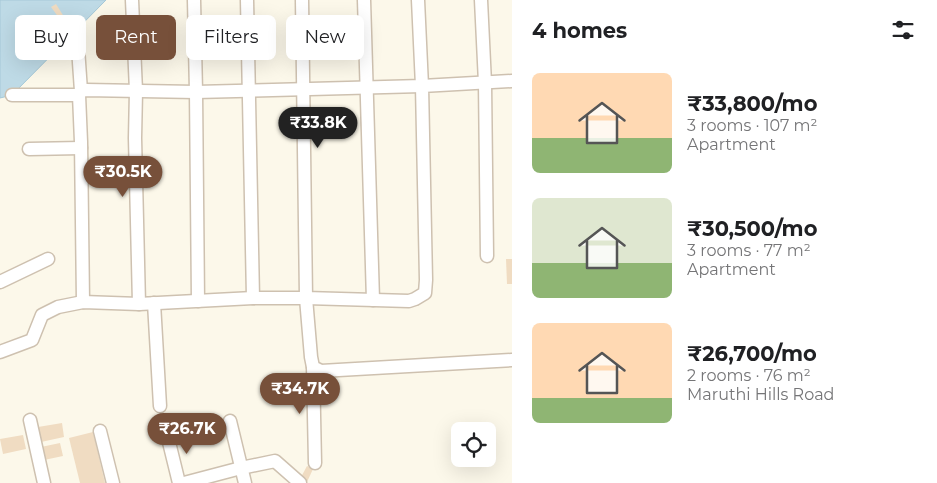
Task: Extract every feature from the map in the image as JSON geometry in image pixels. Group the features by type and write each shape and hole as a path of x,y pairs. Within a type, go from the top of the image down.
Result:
{"street":[{"path":"132,0 136,91 135,138 139,304"},
{"path":"194,0 198,301"},
{"path":"247,0 253,298"},
{"path":"302,0 306,298 313,367 315,463"},
{"path":"364,0 373,300"},
{"path":"0,352 32,340 42,315 58,307 84,302 139,304 253,298 409,301 425,293 422,86 418,0"},
{"path":"481,0 485,83 487,256"},
{"path":"79,60 84,302"},
{"path":"12,94 80,93 86,90 196,92 367,88 512,81"},
{"path":"28,149 81,148"},
{"path":"0,282 48,259"},
{"path":"154,303 160,406"},
{"path":"313,367 321,371 512,360"},
{"path":"30,420 44,483"},
{"path":"230,421 245,483"},
{"path":"100,430 113,483"},
{"path":"167,434 180,483"},
{"path":"184,483 276,461 300,483"}],"water":[{"path":"0,0 106,0 86,20 86,15 15,15 15,60 47,60 12,95 0,98"}],"building":[{"path":"56,4 63,15 57,15 51,7"},
{"path":"506,259 512,259 512,284 507,284"},
{"path":"62,423 64,437 41,442 38,427"},
{"path":"93,432 105,483 80,483 69,438"},
{"path":"23,435 26,449 3,454 0,439"},
{"path":"60,443 63,456 44,460 41,447"},
{"path":"307,466 313,469 307,482 300,479"}]}
